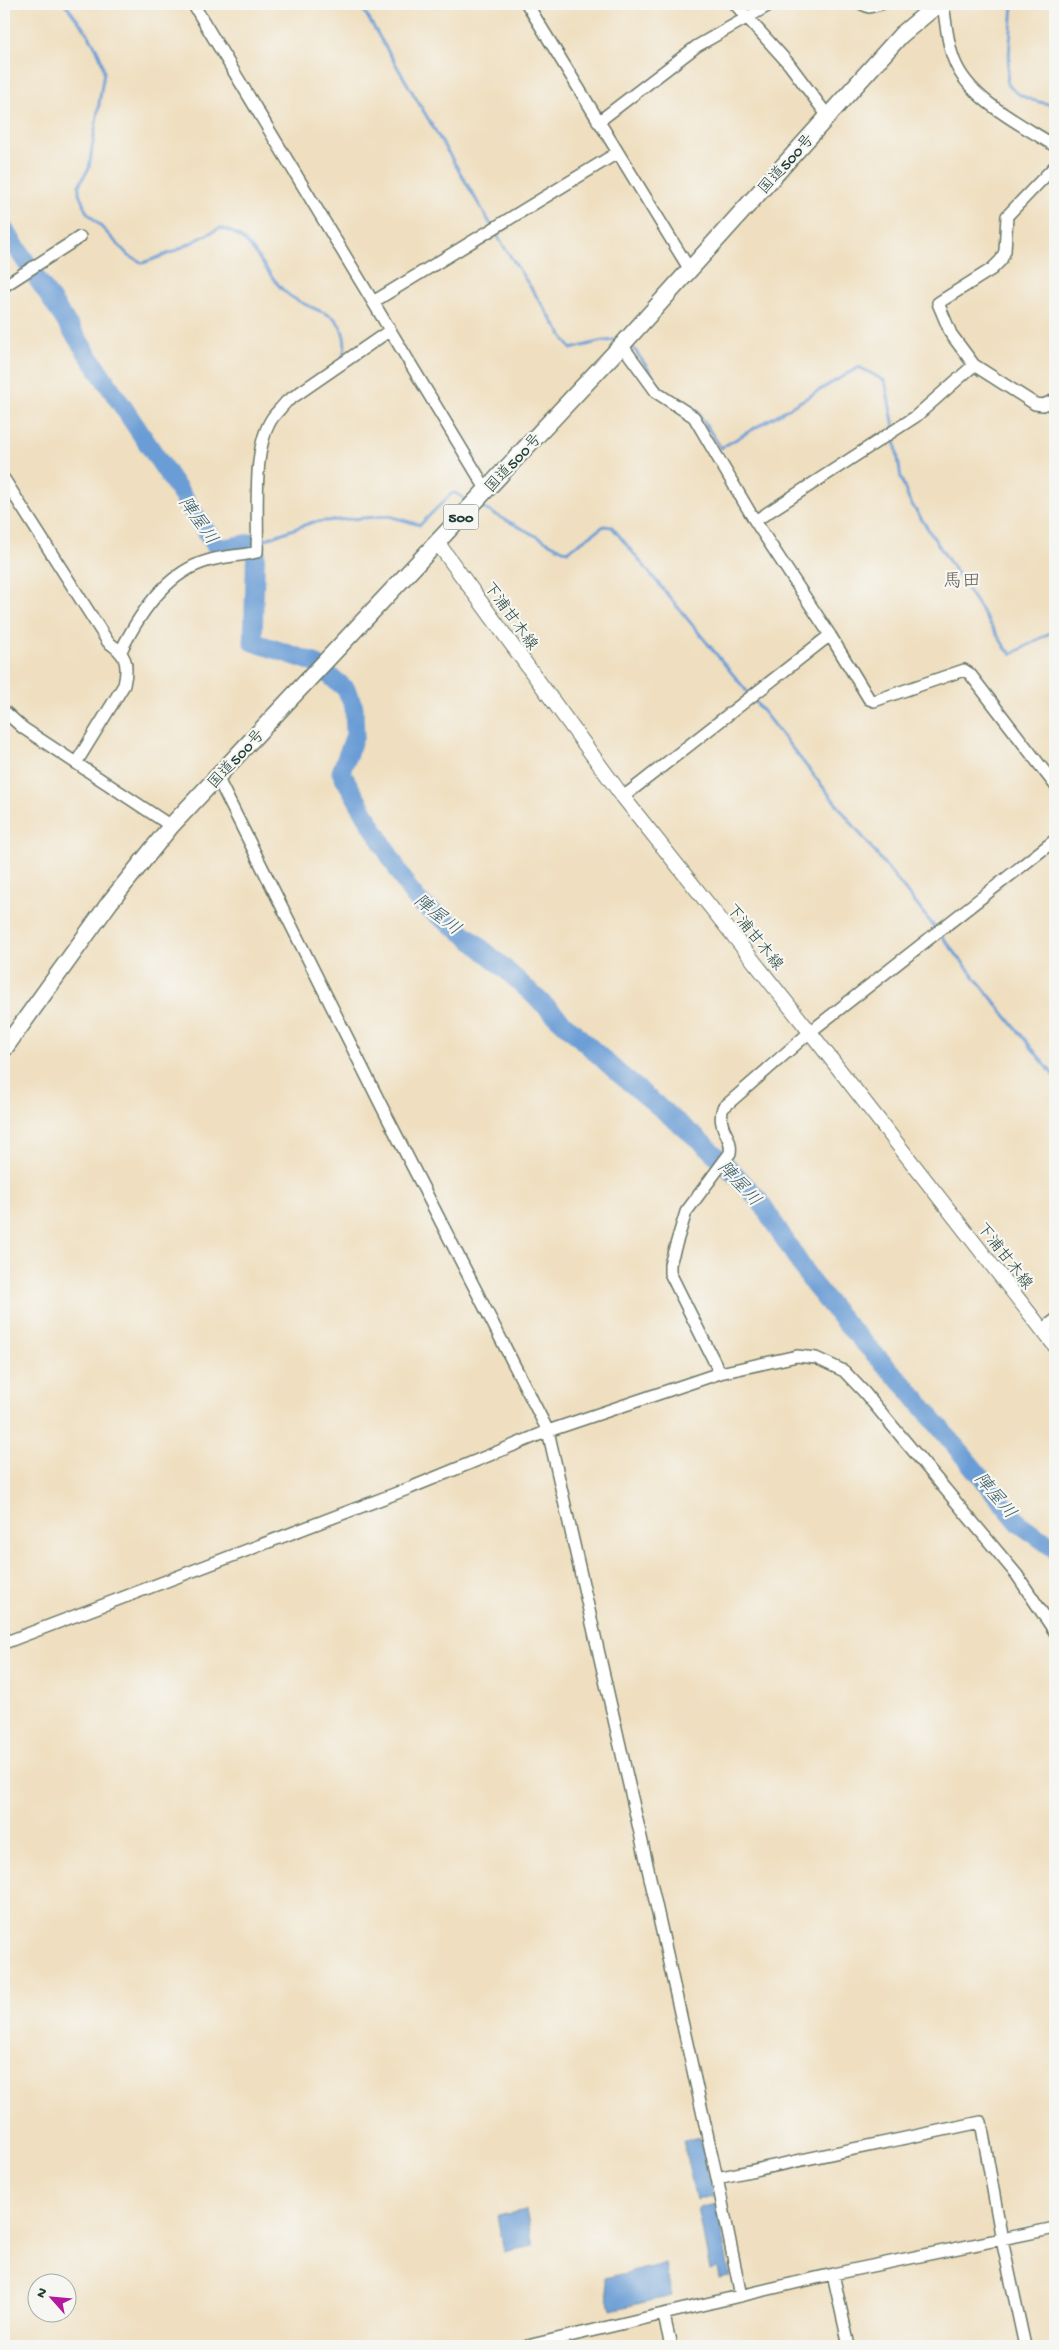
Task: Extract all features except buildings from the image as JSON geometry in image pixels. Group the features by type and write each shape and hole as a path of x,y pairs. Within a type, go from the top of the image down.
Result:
{"highway":[{"name":"国道500号","path":"4,1048 110,902 171,826 622,345 901,35 938,4"}],"main road":[{"name":"下浦甘木線","path":"438,542 623,797 810,1032 1055,1346"}],"street":[{"path":"193,4 486,490"},
{"path":"527,4 690,270"},
{"path":"735,4 789,64 827,115"},
{"path":"598,122 697,46 771,4"},
{"path":"862,4 869,7 881,4"},
{"path":"943,4 953,58 964,80 982,98 1055,146"},
{"path":"373,302 618,153"},
{"path":"1055,166 1007,216 1005,251 1001,260 992,269 938,303 951,334 974,365 1035,404 1043,405 1055,400"},
{"path":"4,286 80,237"},
{"path":"122,651 138,620 168,583 184,570 208,560 257,552 260,464 264,437 273,418 286,402 389,331"},
{"path":"622,345 657,393 694,417 754,521 830,635 869,699 874,701 964,670 970,674 1055,785"},
{"path":"754,521 915,417 974,365"},
{"path":"4,479 108,642 122,651 126,661 124,685 76,763"},
{"path":"623,797 830,635"},
{"path":"4,711 23,728 171,826"},
{"path":"217,777 382,1107 548,1431 717,2178 740,2296"},
{"path":"720,1373 670,1273 670,1264 686,1212 730,1153 730,1142 720,1123 722,1108 810,1032 1055,840"},
{"path":"1042,1330 1055,1320"},
{"path":"4,1643 410,1488 548,1431 720,1373 797,1356 816,1358 844,1371 1017,1575 1055,1632"},
{"path":"717,2178 981,2122 1002,2240 1026,2346"},
{"path":"527,2346 664,2316 833,2274 1055,2228"},
{"path":"833,2274 848,2346"},
{"path":"664,2316 671,2346"}],"water":[{"path":"700,2137 713,2196 696,2200 683,2141"},
{"path":"716,2204 730,2276 719,2278 717,2268 710,2270 698,2208"},
{"path":"526,2210 533,2246 504,2252 497,2216"},
{"path":"665,2264 672,2296 611,2310 604,2278"}],"waterway":[{"path":"65,4 94,44 99,53 104,72 89,168 79,185 79,193 86,211 129,256 143,263 173,252 220,228 232,232 241,238 257,255 277,284 285,292 296,300 334,318 344,337 345,348 342,359"},
{"path":"360,4 503,245 571,349 614,340"},
{"path":"1013,4 1007,83 1023,96 1035,101 1055,105"},
{"name":"陣屋川","path":"4,229 218,549 256,542 253,642 313,662 346,689 354,707 355,735 341,772 410,891 419,902 467,936 503,967 617,1072 705,1145 729,1168 760,1201 813,1284 847,1325 907,1388 1020,1524 1055,1549"},
{"path":"632,346 665,393"},
{"path":"675,398 697,411 721,448 859,367 885,381 894,427"},
{"path":"894,433 901,478 909,500 1007,650 1012,654 1055,630"},
{"path":"261,541 313,522 389,516 420,525 451,494 455,493 469,501"},
{"path":"479,506 568,551 604,526 612,527 749,694"},
{"path":"753,699 936,929"},
{"path":"940,934 1055,1077"}],"district":[{"name":"馬田","path":"962,579"}]}
